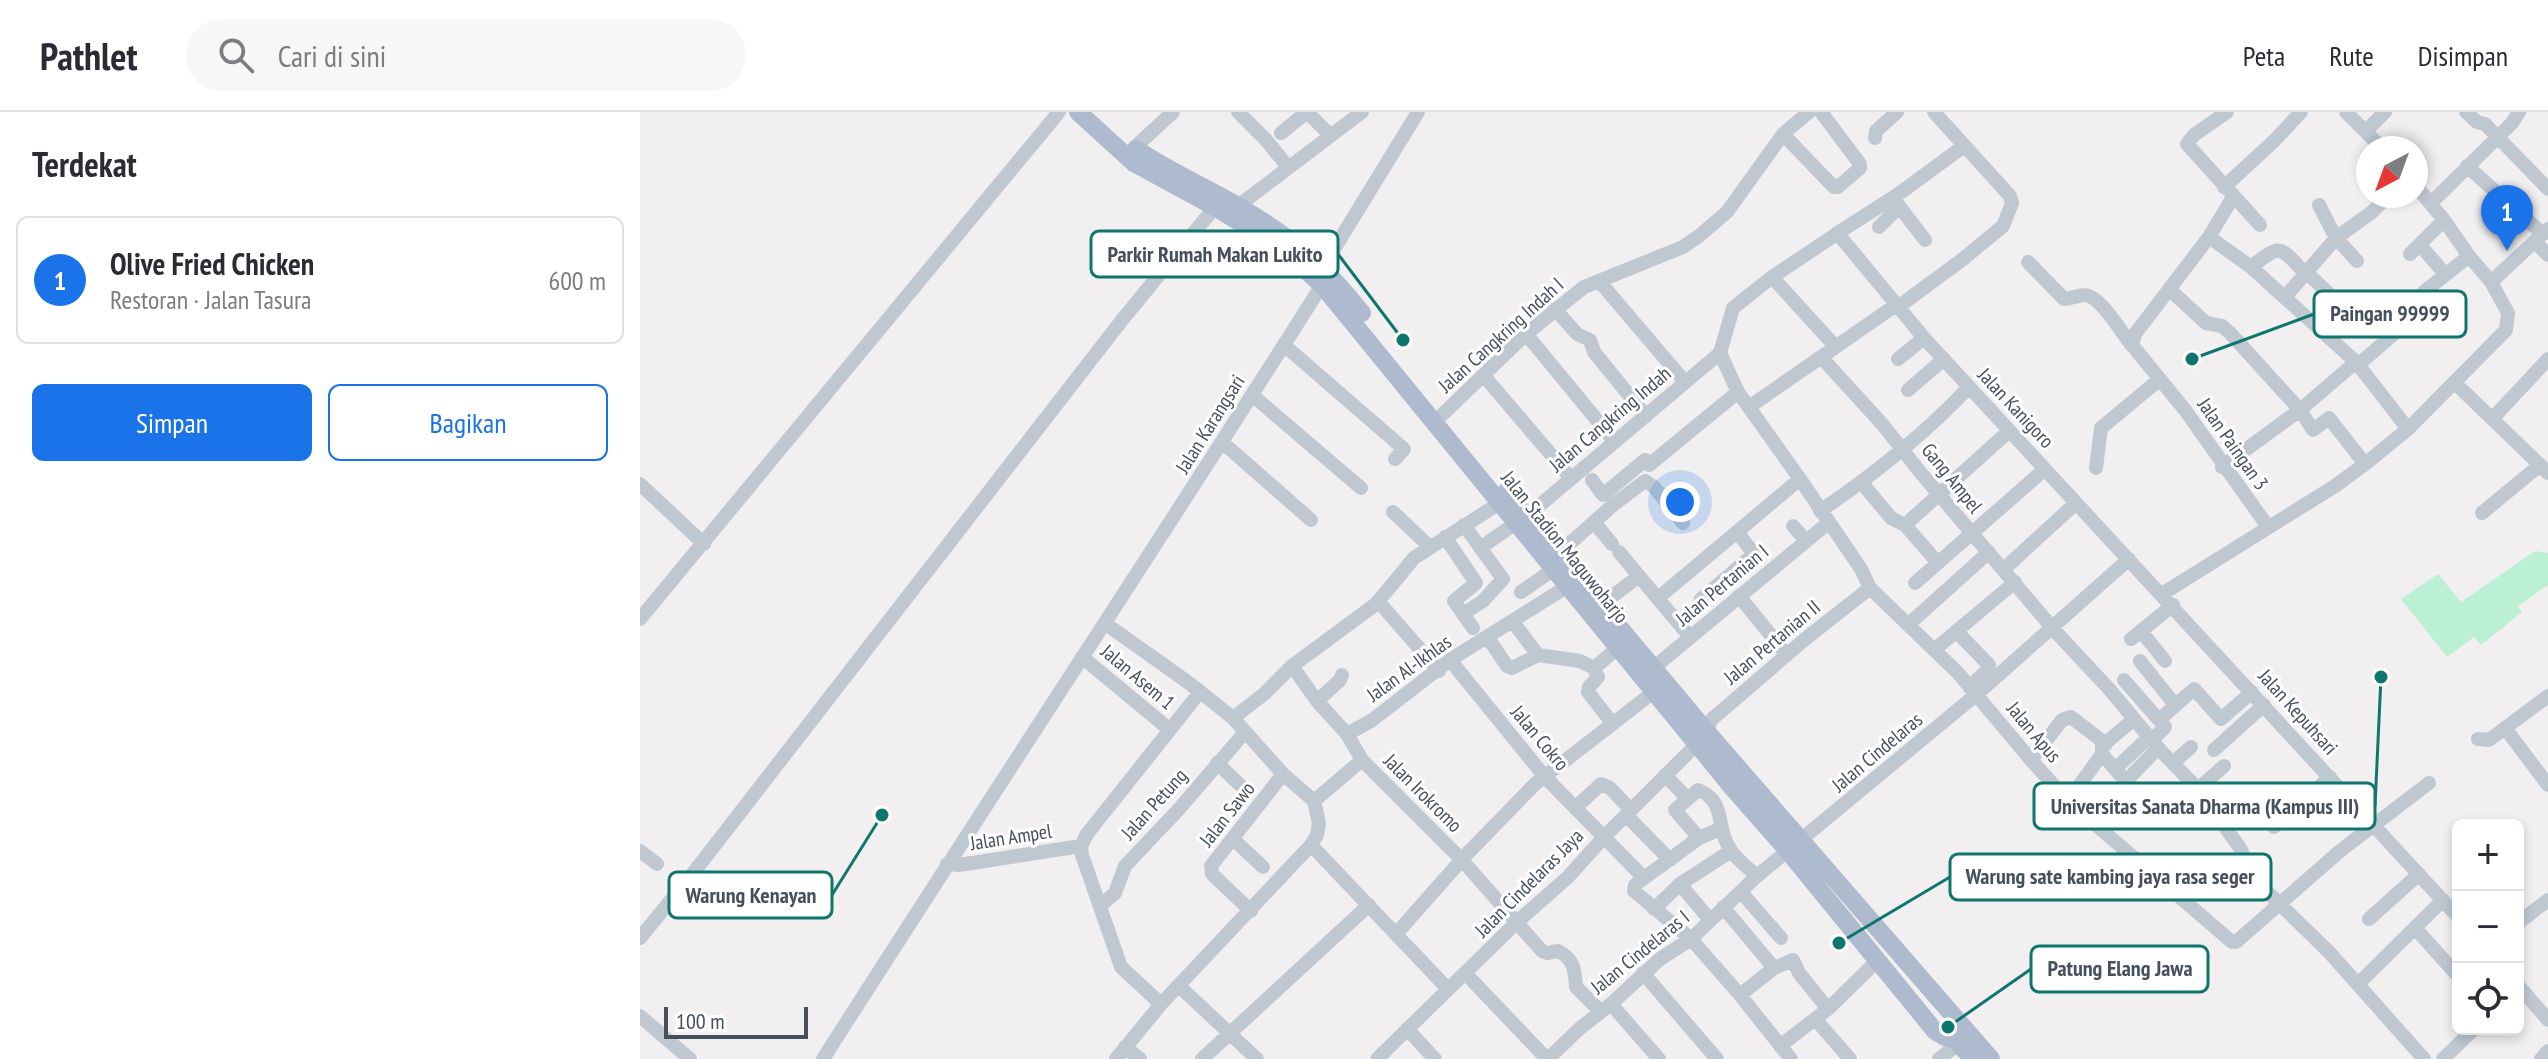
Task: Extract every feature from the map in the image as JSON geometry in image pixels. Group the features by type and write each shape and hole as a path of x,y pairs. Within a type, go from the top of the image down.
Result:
{"main road":[{"name":"Jalan Stadion Maguwoharjo","path":"1078,112 1134,163 1285,243"},
{"name":"Jalan Stadion Maguwoharjo","path":"1095,112 1134,148 1238,206 1322,276 1442,415 1504,499"},
{"name":"Jalan Stadion Maguwoharjo","path":"1354,314 1556,562 1601,605 1654,680 1702,738 1795,845 1947,1009 1965,1038 1973,1059"},
{"name":"Jalan Stadion Maguwoharjo","path":"1556,562 1568,586 1618,648 1654,680"},
{"name":"Jalan Stadion Maguwoharjo","path":"1702,738 1731,786 1795,845 1878,960 1930,1024 1940,1035 1965,1038 1991,1059"},
{"path":"1930,1024 1947,1009"}],"street":[{"path":"640,619 1059,112"},
{"path":"1134,148 1173,112"},
{"path":"1238,112 1288,167"},
{"path":"1281,133 1307,112 1330,135"},
{"path":"1238,206 1362,112"},
{"name":"Jalan Karangsari","path":"823,1059 1284,345 1418,112"},
{"name":"Jalan Cangkring Indah I","path":"1442,415 1526,334 1584,287 1683,247 1699,236 1727,212 1783,134 1809,112"},
{"path":"1783,134 1834,187 1838,187 1860,168 1860,164 1821,112"},
{"path":"1875,138 1876,131 1897,112"},
{"path":"1749,407 1963,259 2007,220 2012,203 2010,196 1934,112"},
{"path":"2227,112 2194,135 2187,144 2260,225"},
{"path":"2133,347 2135,334 2209,237 2228,192 2301,112"},
{"path":"2346,112 2371,136"},
{"path":"2366,131 2385,112"},
{"path":"2466,112 2477,122 2485,124 2548,189"},
{"path":"2431,203 2497,136 2510,116"},
{"path":"1720,353 1733,308 1772,277 1836,234 1896,202 1964,146"},
{"path":"2467,166 2542,235 2548,255"},
{"path":"2165,661 2136,635 2167,599 2268,527 2365,464 2408,429 2506,330 2508,313 2491,282 2428,197"},
{"path":"1879,227 1896,202"},
{"path":"1896,202 1925,240"},
{"path":"2319,205 2336,238 2357,261"},
{"path":"640,938 1122,320 1215,207"},
{"path":"2285,297 2336,238 2376,208"},
{"path":"2444,220 2415,250 2445,274"},
{"name":"Jalan Kanigoro","path":"1836,234 1924,338 2167,599"},
{"path":"2491,282 2542,235"},
{"path":"2209,237 2251,267 2357,364 2408,429"},
{"path":"2251,267 2278,249 2285,252 2341,305"},
{"path":"2222,467 2300,410 2411,319 2415,300 2469,256"},
{"name":"Jalan Paingan 3","path":"2028,262 2064,299 2087,295 2110,316 2206,439 2222,467 2268,527"},
{"path":"1772,277 1835,346"},
{"path":"1599,281 1685,382"},
{"path":"2169,289 2206,323 2222,326 2231,334 2300,410 2314,430 2329,418 2365,464"},
{"path":"1555,309 1577,334 1592,343 1594,352 1646,416"},
{"path":"1526,334 1615,442"},
{"path":"1898,359 1924,338"},
{"path":"1284,345 1404,448"},
{"name":"Jalan Cangkring Indah","path":"1480,548 1521,520 1720,353"},
{"name":"Jalan Apus","path":"1720,353 1738,392 1861,569 1870,588 1973,690 2068,801 2232,942 2236,942 2280,904"},
{"name":"Gang Ampel","path":"1821,357 1902,448 2051,626 2198,789 2240,848 2254,879 2358,984 2424,1059"},
{"path":"1908,390 1944,359"},
{"path":"2493,418 2548,359"},
{"path":"1484,376 1571,478"},
{"path":"2096,468 2101,428 2160,379"},
{"path":"2455,383 2544,469 2482,513"},
{"name":"Jalan Pertanian I","path":"1613,724 1690,637 1806,541 1824,517 1939,418 1969,387"},
{"path":"1521,592 1556,562 1594,522 1608,500 1645,460 1649,465 1738,392"},
{"path":"1252,395 1361,488"},
{"path":"1905,525 2009,431"},
{"path":"1222,442 1311,520"},
{"path":"1915,583 2045,469"},
{"path":"1658,598 1800,479"},
{"path":"1592,480 1608,500"},
{"path":"1608,500 1645,481 1654,487 1683,523"},
{"path":"1862,483 1891,518 1905,525 1938,563"},
{"path":"640,484 704,544"},
{"path":"1233,718 1264,694 1292,666 1378,601 1414,558 1504,499"},
{"path":"2004,569 2076,503"},
{"path":"1393,512 1430,547"},
{"path":"1594,522 1690,637"},
{"path":"1463,614 1483,601 1503,579 1464,525"},
{"path":"1793,526 1806,541"},
{"path":"1701,599 1754,554 1738,533"},
{"path":"1445,537 1476,583 1454,601 1473,628"},
{"path":"1909,624 1989,552"},
{"name":"Jalan Cindelaras","path":"1795,845 2129,559"},
{"path":"1601,605 1639,576"},
{"path":"1934,650 2015,582"},
{"name":"Jalan Al-Ikhlas","path":"1347,734 1371,721 1444,665 1568,586"},
{"name":"Jalan Pertanian II","path":"1702,738 1711,720 1870,588"},
{"path":"1739,596 1787,655"},
{"name":"Jalan Kepuhsari","path":"2167,599 2452,910"},
{"name":"Jalan Cokro","path":"1378,601 1444,665 1545,777 1644,878"},
{"path":"1513,622 1538,655"},
{"path":"1106,624 1233,718 1283,774 1314,801 1319,823 1311,845 1161,1004 1120,1053 1140,1059"},
{"path":"1956,631 1989,665 1973,690"},
{"path":"1488,638 1510,668 1538,655 1580,661 1594,668 1598,677 1588,692 1613,724"},
{"path":"1594,668 1618,648"},
{"name":"Jalan Asem 1","path":"1082,657 1169,729"},
{"path":"2140,661 2175,705"},
{"path":"1292,666 1317,701 1347,734"},
{"path":"1317,701 1342,675"},
{"path":"2031,760 2066,718 2074,717 2104,749 2115,769 2153,742 2165,727 2124,680"},
{"path":"2160,719 2194,689 2221,719 2252,692"},
{"path":"1161,1004 1121,967 1081,846 1087,834 1200,692"},
{"path":"2478,739 2489,740 2546,701"},
{"path":"2214,750 2264,705"},
{"path":"2068,801 2104,749 2134,719"},
{"name":"Jalan Irokromo","path":"1347,734 1362,760 1462,860 1545,777 1613,724"},
{"path":"2505,728 2548,785"},
{"name":"Jalan Petung","path":"1100,906 1115,893 1125,865 1179,809 1245,732"},
{"name":"Jalan Cindelaras Jaya","path":"1377,1059 1517,922 1568,877 1702,738"},
{"path":"2173,763 2191,747"},
{"path":"1314,801 1362,760"},
{"path":"1217,763 1240,785"},
{"path":"2198,789 2224,766"},
{"name":"Jalan Sawo","path":"1251,911 1211,871 1211,866 1283,774"},
{"path":"1665,775 1687,798"},
{"path":"2274,827 2330,777"},
{"path":"2280,904 2340,851 2429,783"},
{"path":"1575,808 1601,784 1610,788 1670,860"},
{"path":"1714,802 1731,786"},
{"path":"1699,838 1675,811 1698,790 1714,802 1720,813 1720,829 1731,851 1757,876"},
{"path":"1720,829 1699,838 1635,885 1634,891 1691,939 1791,1059"},
{"path":"1233,839 1263,867"},
{"path":"1311,845 1448,989"},
{"name":"Jalan Cindelaras I","path":"1547,1059 1643,973 1691,939 1757,876 1795,845"},
{"name":"Jalan Ampel","path":"947,864 959,865 1081,846"},
{"path":"640,851 657,864"},
{"path":"1654,909 1680,884 1731,851"},
{"path":"1396,934 1462,860 1544,953 1558,951 1570,960 1575,968 1576,987 1605,1007 1659,1059"},
{"path":"2369,919 2419,874"},
{"path":"1680,884 1710,920"},
{"path":"1741,892 1781,938"},
{"path":"2358,984 2443,900"},
{"path":"2524,918 2548,900"},
{"path":"1202,1059 1369,905"},
{"path":"1723,907 1774,968"},
{"path":"2415,928 2452,969"},
{"path":"1740,995 1774,968 1793,960 1799,973 1828,1009"},
{"path":"1780,1046 1816,1020 1878,960"},
{"path":"1643,973 1717,1059"},
{"path":"1466,974 1547,1059"},
{"path":"1179,986 1257,1059"},
{"path":"2524,992 2548,1020"},
{"path":"640,1016 690,1059"},
{"path":"1816,1020 1850,1059"},
{"path":"1407,1029 1435,1059"},
{"path":"2443,1059 2468,1035"},
{"path":"1939,1059 1965,1038"},
{"path":"2541,1059 2548,1051"}],"green space":[{"path":"2535,551 2548,553 2548,585 2518,606 2522,612 2481,645 2474,637 2447,657 2401,599 2438,574 2461,602"}],"place":[{"name":"Olive Fried Chicken","path":"2507,251"},
{"name":"Parkir Rumah Makan Lukito","path":"1403,340"},
{"name":"Paingan 99999","path":"2192,359"},
{"name":"Universitas Sanata Dharma (Kampus III)","path":"2381,677"},
{"name":"Warung Kenayan","path":"882,815"},
{"name":"Warung sate kambing jaya rasa seger","path":"1839,943"},
{"name":"Patung Elang Jawa","path":"1948,1027"}]}
